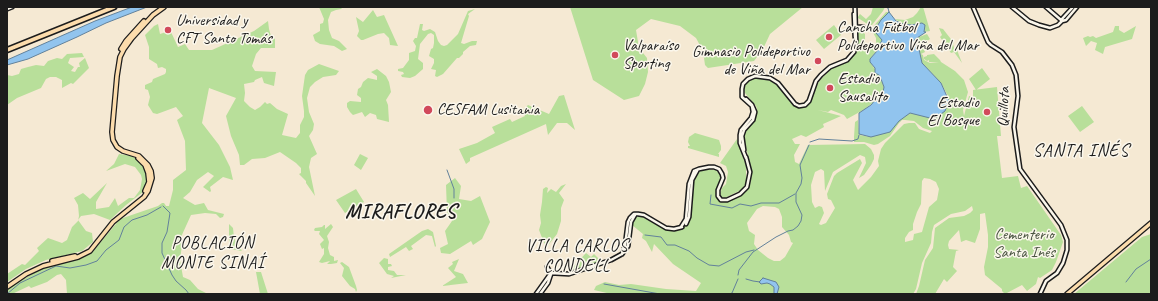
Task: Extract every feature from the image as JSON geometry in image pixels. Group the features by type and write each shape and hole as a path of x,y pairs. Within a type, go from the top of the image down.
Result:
{"highway":[{"path":"7,48 107,8 115,7"}],"main road":[{"path":"7,9 12,7"},
{"path":"8,286 26,274 43,266 78,257 86,253 94,247 111,225 144,197 148,191 152,176 146,163 137,155 120,149 113,140 114,93 116,63 122,47 159,7"},
{"path":"114,93 120,57 124,49 149,19 164,7"},
{"path":"550,273 569,274 612,260 622,254 628,244 631,220 637,214 644,215 666,228 681,228 688,220 692,180 695,173 700,168 714,167 721,171 722,180 717,195 720,199 726,201 740,194 747,187 750,172 740,143 740,135 741,130 754,112 752,106 744,99 742,94 742,86 746,80 755,76 763,76 776,81 795,104 804,106 809,101 819,78 830,67 850,58 854,52 857,31 855,7"},
{"name":"Quillota","path":"973,7 990,44 1002,52 1013,67 1016,75 1018,96 1014,130 1019,166 1022,173 1061,225 1067,240 1068,250 1063,263 1057,273 1046,281 1040,294"},
{"path":"1012,7 1028,21 1053,28 1073,7"},
{"path":"1046,7 1062,20"},
{"path":"1062,20 1066,20 1077,7"},
{"path":"972,13 977,17"},
{"path":"856,45 857,22"},
{"path":"857,31 859,27 863,27"},
{"path":"1068,294 1151,225"},
{"path":"540,294 548,283 550,273 547,267"},
{"path":"536,294 545,283 550,273"}],"green space":[{"path":"319,7 343,7 331,12 328,20 332,38 339,41 347,49 342,51 334,46 320,44 315,41 313,35 320,31 320,24 323,23 324,19"},
{"name":"Valparaíso Sporting","path":"570,7 803,7 770,34 763,49 754,61 708,68 705,65 703,51 696,38 680,26 651,19 636,30 639,48 647,58 648,72 645,84 639,96 624,100 593,80"},
{"path":"873,7 885,7 872,25 869,25 858,18 857,13 858,17 860,14 866,19 871,14"},
{"path":"921,7 923,7 930,31 924,32 922,23 911,25 903,24 895,19 905,20 913,17"},
{"path":"475,9 468,14 469,16 461,43 464,44 477,41 476,45 470,46 443,74 437,77 435,76 436,70 431,69 434,59 429,56 431,49 433,48 434,35 431,33 428,34 420,44 418,59 423,63 423,69 415,76 410,78 402,77 401,75 404,74 403,72 398,71 398,69 403,68 409,60 409,53 415,51 416,46 413,41 417,38 420,24 423,24 422,30 424,31 430,29 435,32 438,41 444,46 458,34 468,11"},
{"path":"373,10 377,17 384,15 398,46 390,45 389,38 384,33 363,40 357,36 359,31 356,17 363,22"},
{"name":"Cementerio Santa Inés","path":"886,12 889,12 877,25 877,33 882,40 881,45 871,58 872,65 879,75 884,87 882,98 880,100 876,100 865,109 847,119 844,115 831,110 828,112 818,110 841,116 823,124 824,127 806,137 801,135 792,139 795,144 800,144 794,155 795,162 799,164 808,145 865,144 871,149 874,155 871,165 864,175 859,178 866,163 865,157 860,155 833,172 825,191 824,171 821,169 815,172 811,185 812,202 815,208 819,206 822,207 824,213 819,224 821,225 826,223 835,208 831,200 828,199 827,194 834,176 837,173 860,159 862,163 853,180 858,190 871,177 879,166 878,161 881,149 885,143 904,124 915,123 919,129 930,133 932,131 923,128 914,121 902,120 890,136 878,144 874,145 864,142 854,142 855,122 858,120 859,135 871,137 881,133 888,133 899,121 910,113 935,118 948,96 941,83 922,63 919,50 923,47 925,52 921,54 923,55 924,60 930,63 939,63 929,62 929,60 927,61 924,59 927,55 934,54 941,62 955,71 964,80 968,92 963,110 964,116 969,96 973,97 973,90 997,87 1001,136 997,136 1002,178 1018,176 1021,188 1027,186 1061,235 1063,242 1052,270 1040,278 1038,277 1036,284 1027,291 1022,285 1005,294 1002,289 985,275 984,267 988,247 988,235 985,213 980,214 980,229 975,243 966,240 961,242 959,230 949,241 949,249 959,250 956,251 953,267 957,271 947,282 944,279 935,294 916,294 925,260 933,248 935,228 949,218 964,216 970,213 973,210 972,206 965,211 951,214 934,225 931,243 922,263 916,289 913,294 611,294 594,290 596,286 605,282 619,285 631,284 666,289 696,291 701,283 673,264 654,244 652,252 646,241 642,238 643,234 632,225 634,219 639,215 643,216 662,228 670,231 679,230 684,227 688,223 692,209 694,178 704,169 716,170 720,174 721,178 716,192 716,197 721,201 725,202 744,193 750,185 751,175 750,163 743,136 747,127 754,119 757,109 745,93 744,89 746,84 752,78 757,77 769,79 777,85 797,107 805,107 811,102 817,85 821,79 834,66 844,63 853,56 859,28 863,29 860,30 865,34 865,43 873,46 876,43 876,38 871,29","holes":["924,178 936,182 939,189 937,200 929,207 922,232 914,234 913,240 905,242 905,238 909,232 913,230 913,224 921,204 922,181","763,206 775,207 779,209 782,217 782,227 789,235 791,242 793,243 785,257 780,261 774,261 758,250 754,244 755,235 749,231 747,223 757,209"]},
{"path":"268,21 271,36 275,39 275,48 261,48 256,54 252,66 255,71 276,72 274,86 264,83 262,77 254,82 244,84 244,101 255,110 265,102 267,104 270,103 277,109 288,114 282,135 296,138 300,133 300,125 304,117 302,96 305,75 308,70 319,64 339,71 336,75 323,77 315,82 310,87 307,98 309,112 314,124 313,130 309,136 317,154 311,158 309,167 315,196 306,181 299,174 301,173 301,168 280,152 265,158 252,159 244,165 240,165 239,155 231,136 226,116 236,98 209,88 202,123 219,145 230,167 233,180 223,177 210,187 210,192 203,187 214,176 208,172 197,180 190,192 183,198 195,205 204,203 208,210 224,214 223,217 220,218 216,214 205,213 191,215 181,237 182,245 180,260 183,277 190,280 198,289 208,294 67,294 66,280 61,274 47,282 31,288 29,286 12,294 7,294 7,289 41,269 56,263 83,257 95,249 120,219 158,206 162,203 169,206 173,190 173,180 186,170 185,141 177,120 183,116 176,107 157,114 153,113 148,105 150,97 148,90 145,89 145,85 152,82 153,79 165,74 166,69 162,67 158,68 157,64 149,59 149,47 145,35 158,24 160,34 171,32 178,47 185,44 189,50 212,50 254,31"},
{"name":"Cancha Fútbol Polideportivo Viña del Mar","path":"834,25 841,35 824,49 816,40"},
{"path":"1115,26 1119,26 1119,30 1124,33 1136,26 1132,39 1105,47 1103,54 1095,50 1097,43 1091,41 1086,46 1083,38 1093,36 1096,38 1113,32"},
{"path":"939,28 943,29 954,43 955,51 957,50 962,63 954,52 951,53 940,37 942,35"},
{"path":"927,34 930,39 927,41 928,44 919,47 914,39"},
{"path":"82,53 84,57 70,58 68,63 74,67 71,71 75,72 78,67 80,67 79,63 85,58 89,68 73,84 71,83 62,88 62,80 56,77 50,77 46,79 41,88 17,98 7,105 7,75 12,76 19,74 21,69 36,65 44,66 48,61 57,58 62,59 67,54"},
{"path":"982,68 990,79 976,90 969,79"},
{"path":"377,69 386,76 389,82 391,92 386,100 388,105 389,122 377,119 376,115 370,113 365,117 362,112 353,115 347,107 347,103 350,101 361,102 361,98 357,95 358,89 368,78 377,80 377,76 371,72"},
{"path":"564,95 575,130 567,123 557,123 548,135 546,124 470,158 470,161 466,164 459,149 477,143 495,133 492,127 510,119 512,122 525,116 523,110 528,105 549,114 559,96"},
{"path":"1082,106 1094,122 1080,132 1068,116"},
{"path":"695,133 719,140 721,150 718,154 719,157 688,148 688,146 690,146 688,142 689,137"},
{"path":"737,139 746,166 746,184 741,190 725,198 721,197 720,194 722,188 726,184 728,172 726,166 720,163"},
{"path":"119,154 132,156 142,163 147,171 147,183 143,192 110,220 94,214 81,216 78,220 78,205 74,198 83,193 90,199 107,183 96,202 96,209 109,207 115,198 118,206 129,198 134,198 140,190 142,179 135,167 125,164 106,171 114,164"},
{"path":"360,154 368,158 361,170 354,165"},
{"path":"455,178 461,186 459,199 471,201 480,196 490,222 482,239 473,245 471,241 450,254 441,253 440,248 448,244 445,231 452,221 447,212 446,185"},
{"path":"566,184 559,193 564,200 561,208 561,221 557,234 546,248 539,230 541,223 540,215 543,189 546,187 548,188 547,193 551,189 556,192 561,186"},
{"path":"356,189 364,202 345,213 336,200"},
{"path":"78,220 86,231 92,233 93,242 82,251 46,260 26,269 7,282 7,274 22,264 25,265 39,251 37,248 48,238 62,243 67,240 72,227"},
{"path":"229,224 233,228 234,238 242,251 231,249 229,246"},
{"path":"331,224 333,227 327,236 329,242 328,248 330,255 334,257 334,261 338,260 337,263 327,264 330,261 322,263 319,262 324,254 324,248 322,249 320,244 324,240 319,234 320,231 314,230 315,228 322,227 324,225 325,229"},
{"path":"428,229 433,232 435,247 432,236 426,235 411,246 413,249 409,251 406,247 390,257 389,254 422,231"},
{"path":"1151,234 1151,294 1074,294 1142,237"},
{"path":"586,253 591,257 594,254 602,262 575,271 572,268"},
{"path":"384,258 388,259 388,264 391,264 392,266 388,267 388,270 394,271 397,275 406,275 391,278 394,276 387,274 379,263"},
{"path":"459,259 454,271 463,274 468,283 442,286 456,277 448,268 453,264 452,262"},
{"path":"342,262 349,267 356,286 356,292 355,289 350,286 342,276 344,268 340,263"},
{"path":"256,272 261,272 268,294 260,294"}],"water":[{"path":"132,7 147,7 106,23 28,59 7,65 7,60 95,21"},
{"path":"889,12 896,21 903,24 911,25 922,23 925,25 924,32 926,32 914,40 919,49 922,63 941,83 949,101 945,111 937,117 930,118 910,113 899,121 890,132 871,137 859,134 859,113 871,105 876,99 880,100 882,98 884,87 879,75 875,73 875,68 870,62 870,59 877,51 882,40 876,33 876,28"},
{"path":"763,278 776,282 779,287 777,294 774,294 774,287 770,284 761,284 759,282"}],"waterway":[{"path":"885,7 888,8 889,12"},
{"path":"810,142 819,139 852,141 858,139 859,135"},
{"path":"738,275 739,270 753,252 776,237 793,230 801,221 802,215 796,202 796,193 801,184 802,178 800,165 809,145"},
{"path":"447,170 454,189 454,198"},
{"path":"711,195 710,204 732,208 740,204 751,206 761,203 779,203 795,194"},
{"path":"163,206 170,213 167,232 162,243 162,253 172,275 189,294"},
{"path":"7,294 20,283 56,266 70,268 97,261 106,250 119,240 124,227 132,220 147,215 161,207"},
{"path":"645,235 661,237 667,245 675,245 689,251 709,265 719,266 746,252 754,250"},
{"path":"1126,282 1136,269 1151,259"},
{"path":"730,294 732,293 738,279"},
{"path":"746,279 760,282"},
{"path":"604,284 660,294"}],"place":[{"name":"Universidad y CFT Santo Tomás","path":"168,30"},
{"name":"Cancha Fútbol Polideportivo Viña del Mar","path":"829,37"},
{"name":"Valparaíso Sporting","path":"615,55"},
{"name":"Gimnasio Polideportivo de Viña del Mar","path":"818,61"},
{"name":"Estadio Sausalito","path":"830,88"},
{"name":"CESFAM Lusitania","path":"428,110"},
{"name":"Estadio El Bosque","path":"987,112"}],"district":[{"name":"SANTA INÉS","path":"1081,151"},
{"name":"MIRAFLORES","path":"401,213"},
{"name":"POBLACIÓN MONTE SINAÍ","path":"213,254"},
{"name":"VILLA CARLOS CONDELL","path":"577,257"}]}
